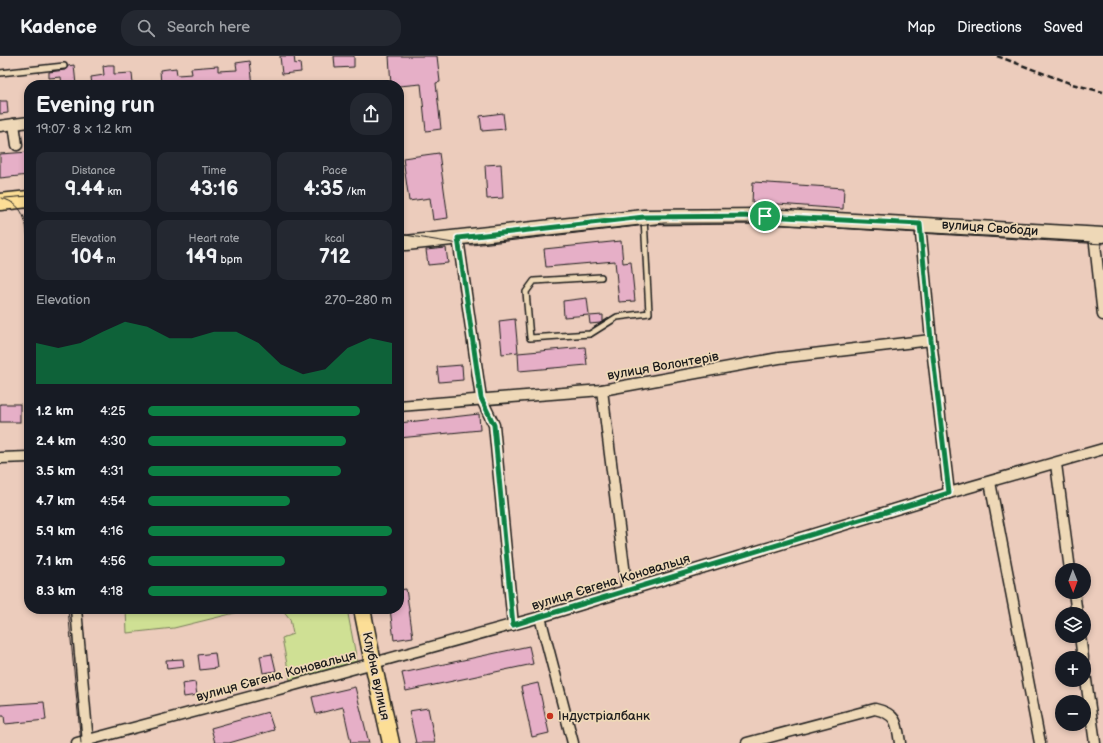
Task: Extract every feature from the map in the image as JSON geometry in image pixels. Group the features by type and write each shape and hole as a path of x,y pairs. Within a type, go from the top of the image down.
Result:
{"main road":[{"path":"0,202 24,200"},
{"name":"Клубна вулиця","path":"363,614 391,743"}],"street":[{"path":"0,126 24,123"},
{"path":"14,124 17,145"},
{"name":"вулиця Свободи","path":"404,243 644,217 765,216 1098,235"},
{"path":"920,224 931,340 949,493"},
{"path":"1098,235 1103,315"},
{"path":"458,238 481,398 494,425 513,625"},
{"name":"вулиця Волонтерів","path":"404,406 481,398 602,390 779,358 931,340"},
{"path":"602,390 627,591"},
{"name":"вулиця Євгена Коновальця","path":"77,743 540,618 949,493 1056,464 1103,449"},
{"path":"0,458 24,457"},
{"path":"1056,464 1069,563"},
{"path":"990,482 1040,743"},
{"path":"76,614 88,741"},
{"path":"540,618 573,743"},
{"path":"1087,687 1095,743"},
{"path":"747,743 875,709 888,712 897,723 900,743"}],"lane":[{"path":"0,73 64,66"},
{"path":"601,277 534,281 526,292 530,338 590,334 617,317 649,313 644,217"}],"green space":[{"path":"126,614 231,614 174,628 127,633"},
{"path":"286,614 348,614 357,661 290,680 282,638 293,634 290,619"}],"building":[{"path":"280,56 294,56 295,64 300,63 301,72 282,74"},
{"path":"334,56 354,56 354,67 335,68"},
{"path":"389,56 437,56 440,82 436,83 441,129 426,131 421,84 404,86 404,80 391,80"},
{"path":"250,61 252,80 161,80 160,70 176,68 177,75 192,74 191,68 218,66 218,71 237,70 236,63"},
{"path":"74,65 76,80 61,80 61,77 49,78 49,72 65,70 68,66"},
{"path":"114,65 114,74 132,73 133,80 91,80 91,77 104,75 103,66"},
{"path":"0,101 7,101 8,113 0,114"},
{"path":"503,113 505,129 482,131 480,116"},
{"path":"24,152 24,176 0,178 0,154"},
{"path":"439,153 448,218 433,220 430,198 409,201 404,158"},
{"path":"501,164 503,198 487,199 485,165"},
{"path":"753,182 844,188 843,209 752,202"},
{"path":"621,241 623,263 631,262 635,301 619,302 615,261 546,267 544,249"},
{"path":"446,248 448,263 428,265 426,250"},
{"path":"587,298 589,315 564,317 563,301"},
{"path":"603,315 603,321 600,323 590,324 589,316"},
{"path":"515,319 518,352 502,354 499,321"},
{"path":"585,347 587,365 519,371 518,353"},
{"path":"462,365 463,380 439,382 437,367"},
{"path":"0,404 20,404 20,422 0,422"},
{"path":"479,414 480,430 404,438 404,422"},
{"path":"404,589 406,589 413,637 394,640 391,614 404,614"},
{"path":"529,646 533,664 406,691 402,673"},
{"path":"215,653 217,668 200,670 198,655"},
{"path":"272,654 276,671 263,673 260,656"},
{"path":"183,659 184,667 167,669 166,660"},
{"path":"195,682 197,695 184,697 182,684"},
{"path":"538,683 549,733 532,737 521,687"},
{"path":"355,687 369,743 351,743 343,707 316,714 312,697"},
{"path":"44,702 46,720 5,724 4,716 0,716 0,705"},
{"path":"428,708 435,743 416,743 409,711"},
{"path":"268,712 274,730 229,743 215,743 211,728"}],"tram line":[{"path":"5,198 24,196"},
{"path":"1,198 10,201 17,206 24,219"},
{"path":"404,235 472,245 664,223 751,223 1103,244"},
{"path":"68,614 81,743"}],"railway":[{"path":"997,56 1072,84 1103,92"}],"place":[{"name":"Індустріалбанк","path":"550,716"}],"route":[{"path":"765,216 920,224 931,340 949,493 513,625 494,425 481,398 458,238 644,217 765,216"}]}
